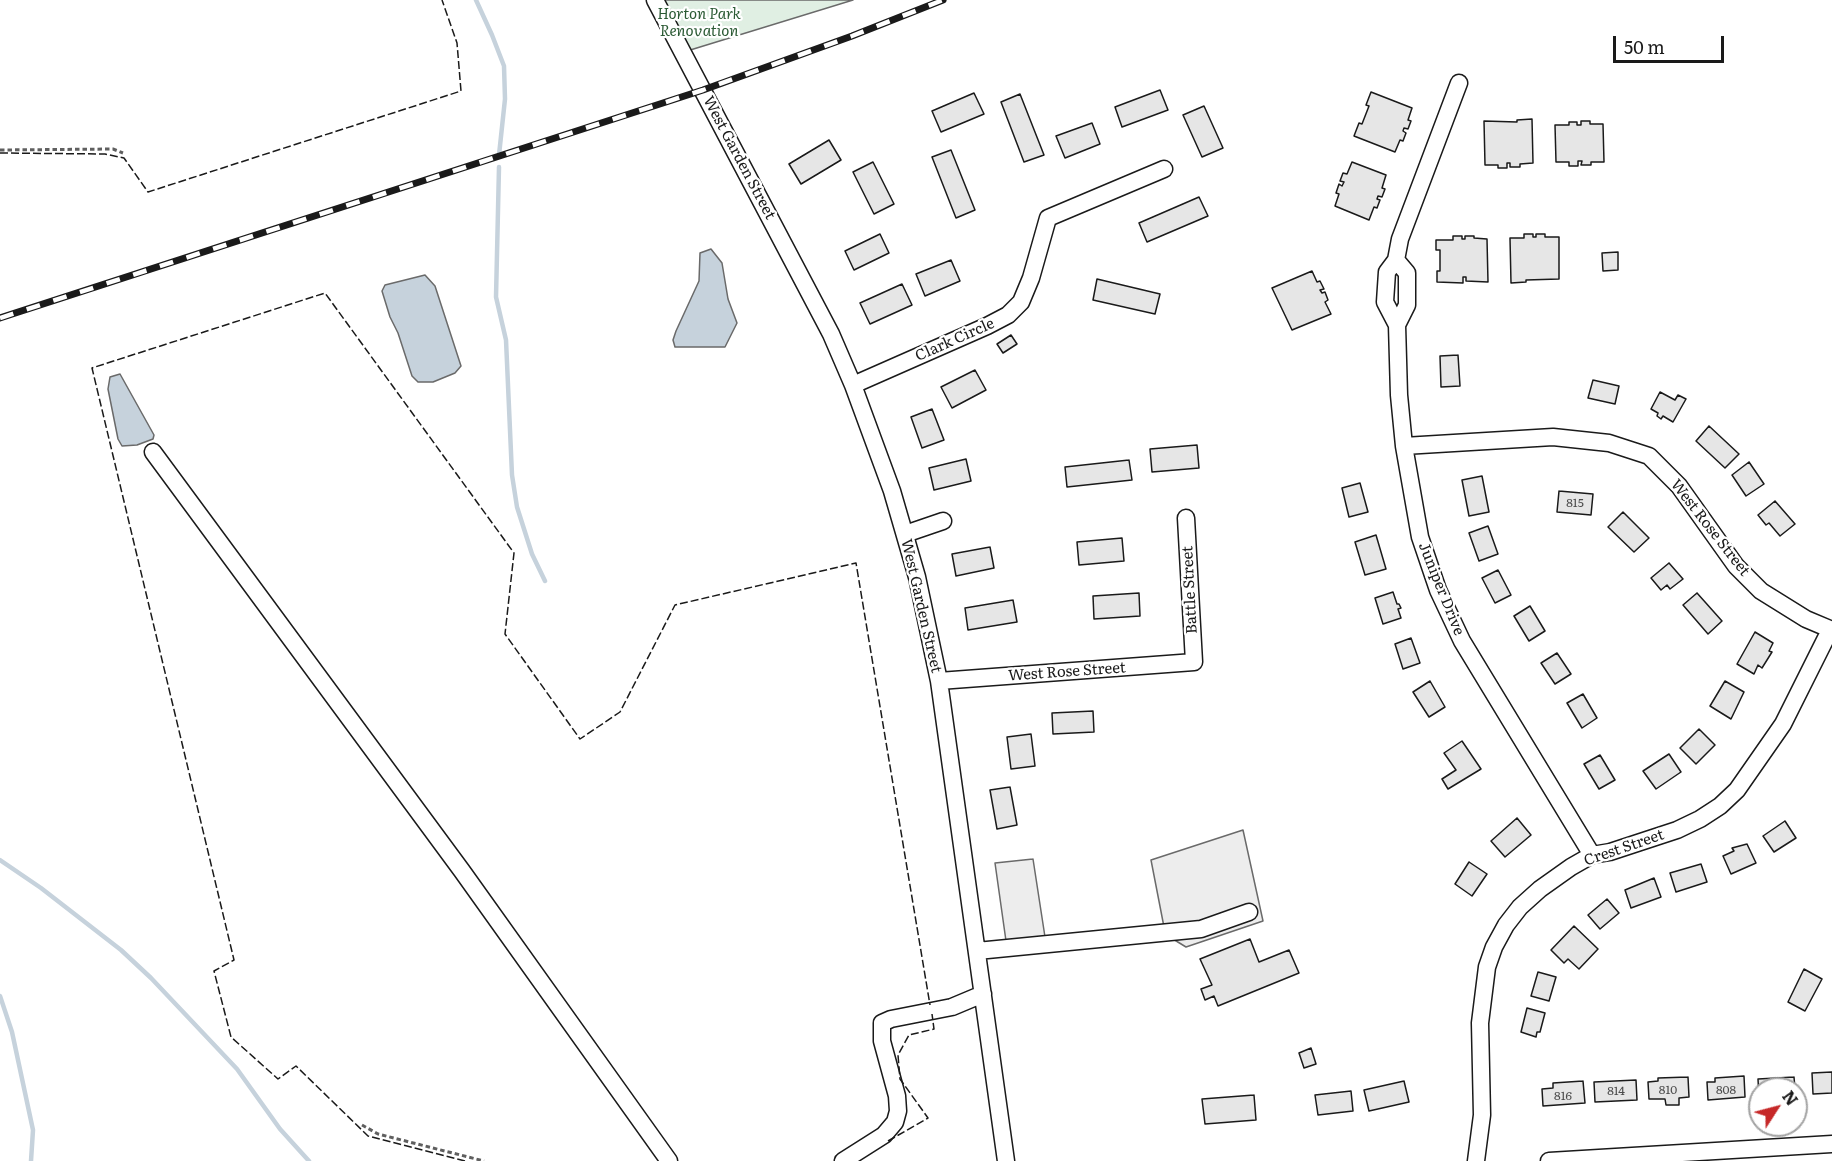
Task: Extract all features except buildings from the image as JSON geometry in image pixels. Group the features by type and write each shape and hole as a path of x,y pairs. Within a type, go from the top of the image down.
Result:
{"street":[{"name":"West Garden Street","path":"655,0 807,287 853,385 892,491 918,577 939,681 1006,1161"},
{"name":"Juniper Drive","path":"1459,83 1400,239 1396,260 1407,273 1407,305 1397,325 1399,395 1404,446 1420,537 1438,590 1462,641 1592,855"},
{"name":"Clark Circle","path":"853,385 1008,315 1021,302 1031,278 1048,218 1164,169"},
{"name":"West Rose Street","path":"1404,446 1553,438 1609,442 1649,456 1679,486 1736,566 1761,591 1806,619 1831,630"},
{"path":"153,452 462,871 669,1161"},
{"name":"Battle Street","path":"1186,518 1194,662"},
{"path":"905,534 943,521"},
{"name":"Crest Street","path":"1476,1161 1482,1115 1480,1023 1487,967 1494,947 1506,925 1520,907 1556,878 1592,855 1610,852 1677,830 1720,806 1737,790 1783,724 1831,630"},
{"name":"West Rose Street","path":"939,681 1194,662"},
{"path":"977,951 1202,929 1249,912"},
{"path":"843,1161 884,1135 895,1122 898,1111 897,1096 882,1041 882,1023 891,1019 952,1007 983,994"},
{"path":"1549,1161 1832,1144"}],"path":[{"path":"0,150 113,150 123,153"},
{"path":"362,1125 378,1134 484,1161"}],"green space":[{"name":"Horton Park Renovation","path":"661,0 853,0 687,51"}],"shaded area":[{"path":"711,249 722,263 728,299 737,323 725,347 675,347 673,340 676,331 699,281 700,253"},
{"path":"425,275 435,286 461,366 455,373 433,382 418,382 412,376 382,291 385,285"},
{"path":"120,374 154,435 153,439 137,445 122,446 118,439 108,389 110,377"},
{"path":"1243,830 1263,921 1186,947 1168,936 1164,927 1151,860"},
{"path":"1033,859 1045,937 1006,941 995,863"}],"waterway":[{"path":"476,0 504,66 505,99 499,155"},
{"path":"499,167 496,297 506,340 512,475 517,507 532,554 545,581"},
{"path":"0,860 41,888 121,950 151,978 237,1069 280,1129 309,1161"},
{"path":"0,996 12,1032 33,1130 31,1161"}],"railway":[{"path":"0,318 703,90 943,0"}],"fence":[{"path":"0,153 105,154 124,158 148,192 461,91 457,43 442,0"},
{"path":"465,1161 368,1136 296,1066 278,1079 231,1037 214,971 234,960 92,368 325,293 514,553 505,634 580,739 620,712 675,605 856,563 930,1005"},
{"path":"888,1141 928,1118 900,1079 898,1055 909,1035 934,1029 932,1014"}]}
